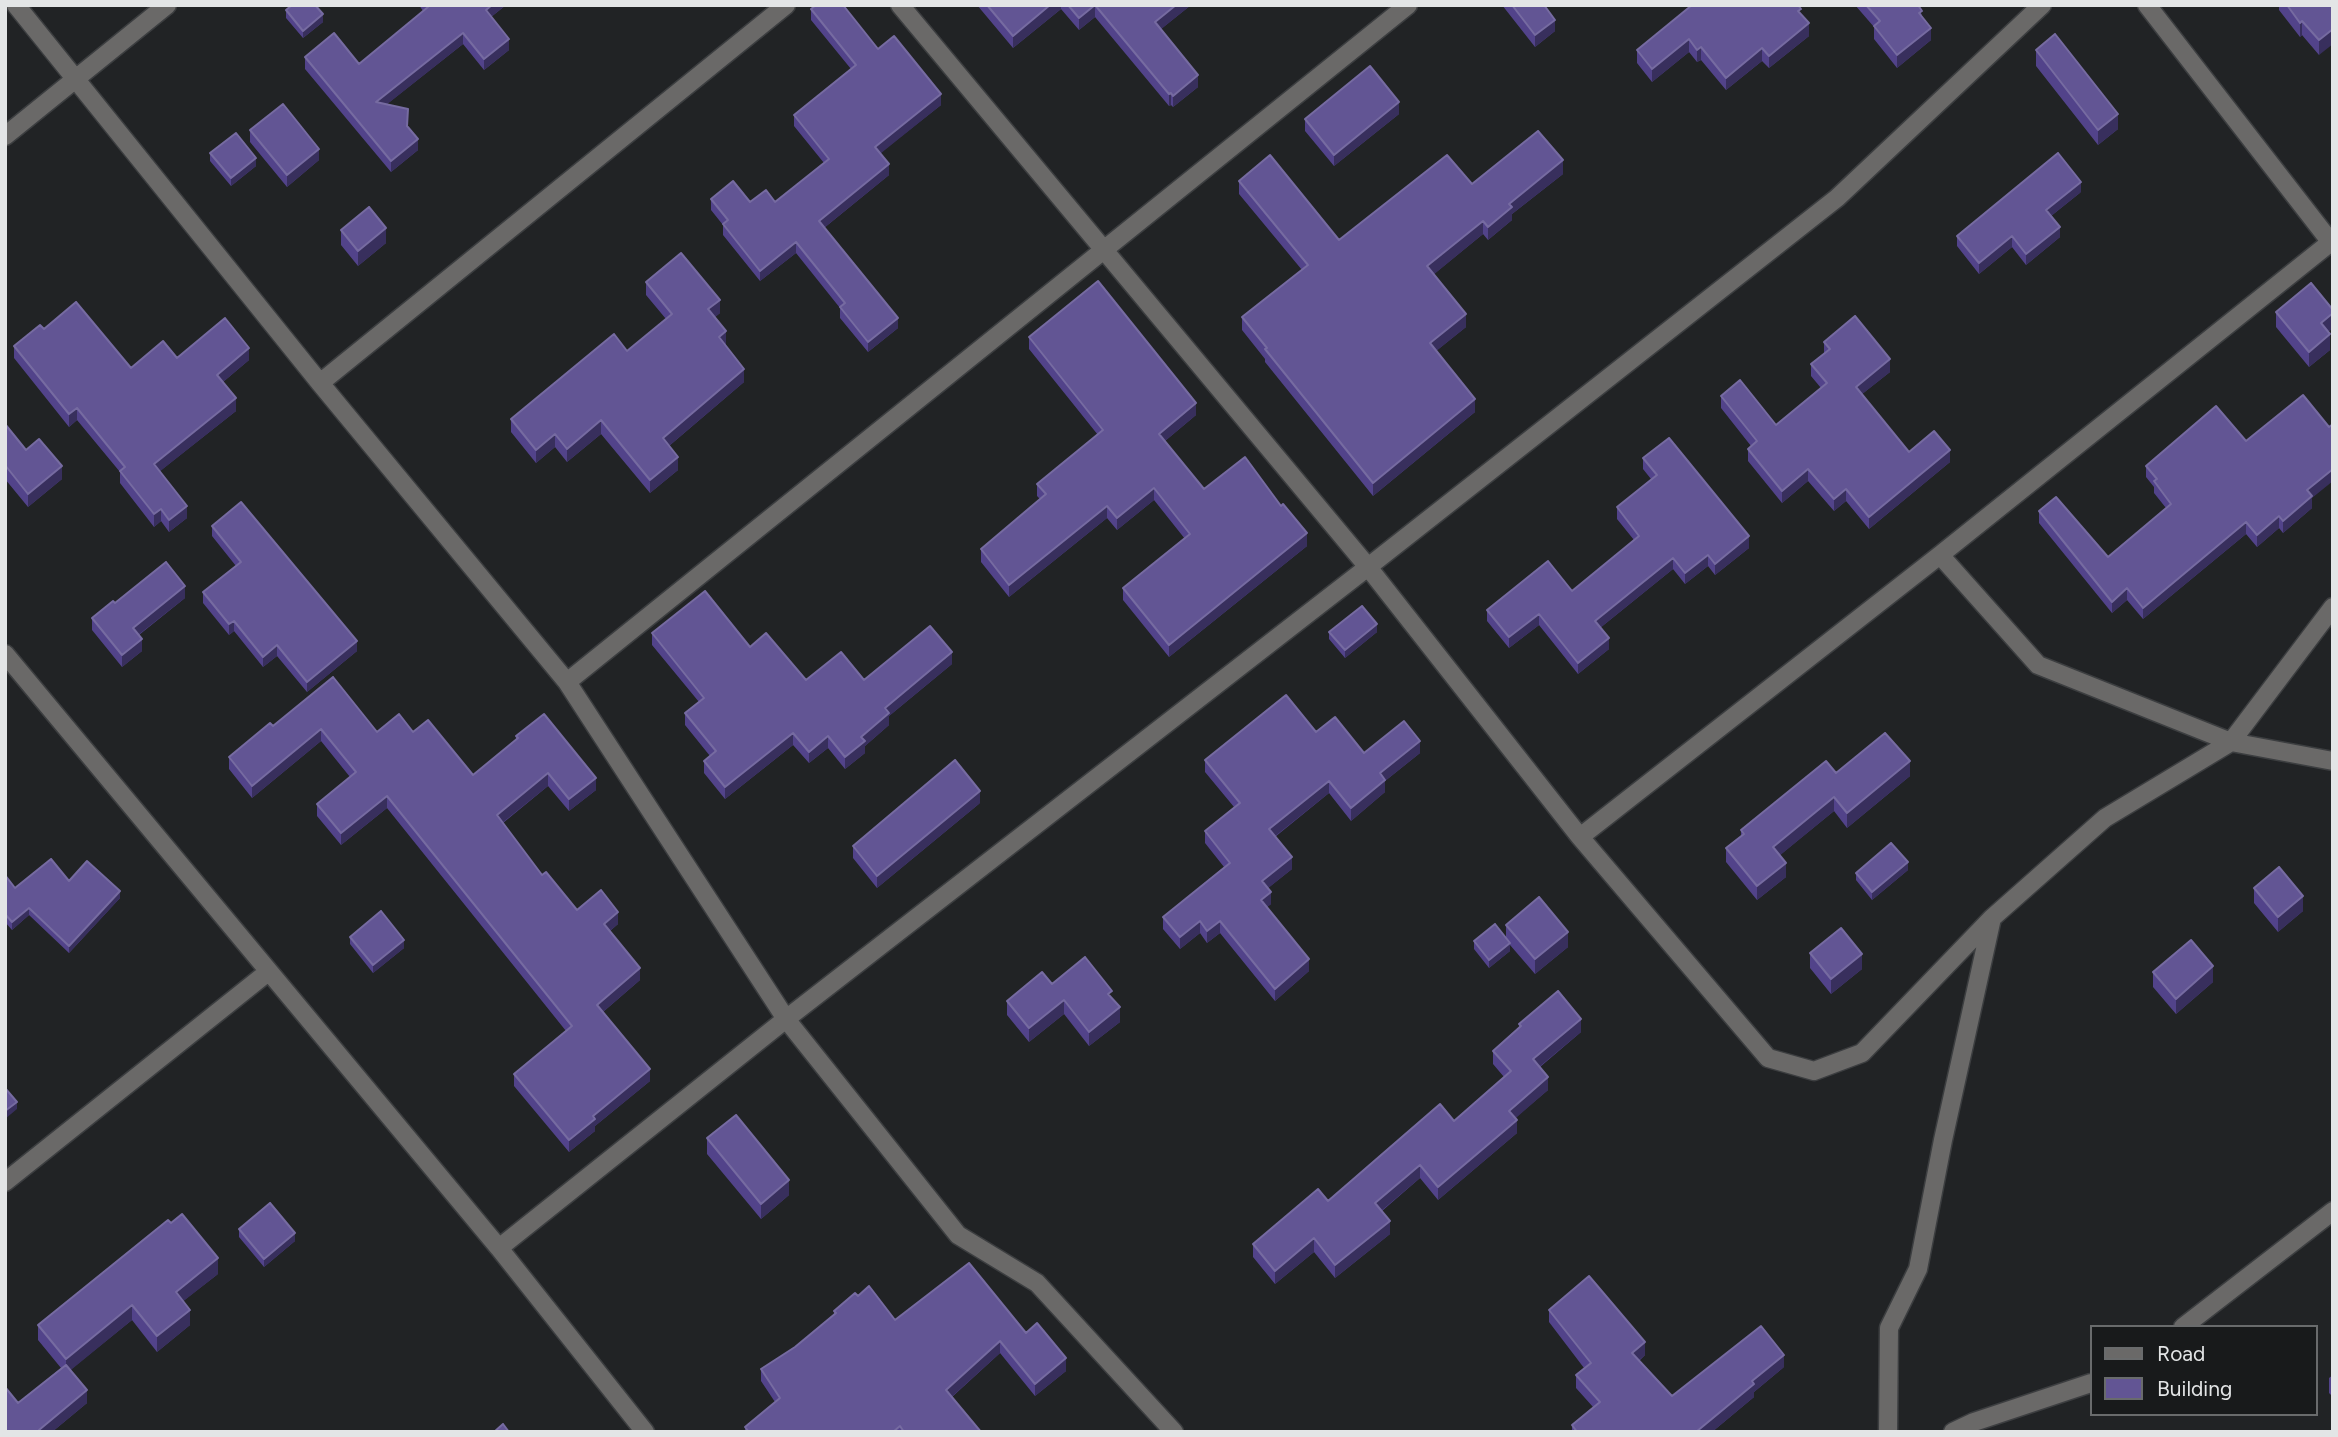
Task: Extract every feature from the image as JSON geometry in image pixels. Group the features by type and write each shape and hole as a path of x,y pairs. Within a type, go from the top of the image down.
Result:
{"street":[{"path":"16,5 320,383 567,682 786,1019 958,1235 1037,1283 1174,1432"},
{"path":"5,136 167,5"},
{"path":"320,383 786,5"},
{"path":"900,5 1368,567 1580,837 1768,1058 1814,1071 1862,1053 1992,918 2105,818 2231,742 2333,607"},
{"path":"567,682 1408,5"},
{"path":"499,1248 786,1019 1837,198 2042,5"},
{"path":"1580,837 2332,243 2147,5"},
{"path":"1940,555 2038,665 2231,742 2333,761"},
{"path":"5,654 499,1248 645,1432"},
{"path":"1888,1432 1889,1328 1918,1269 1943,1140 1992,918"},
{"path":"5,1182 268,972"},
{"path":"2186,1325 2333,1211"},
{"path":"1953,1432 1974,1422 2090,1383"}],"building":[{"path":"292,5 315,5 323,14 303,31 286,10"},
{"path":"426,5 492,5 486,10 509,39 484,59 463,33 376,102 408,109 407,126 418,139 391,161 305,57 334,33 359,64 428,7"},
{"path":"816,5 843,5 878,49 894,36 941,94 875,147 889,164 819,221 898,318 868,342 840,307 845,303 796,242 760,271 723,224 728,220 711,199 733,181 750,202 766,190 775,202 829,159 794,115 856,65 811,9"},
{"path":"987,5 1050,5 1013,36"},
{"path":"1068,5 1095,5 1079,18"},
{"path":"1095,5 1176,5 1155,22 1198,75 1173,96 1169,94"},
{"path":"1512,5 1544,5 1555,20 1535,35"},
{"path":"1692,5 1798,5 1801,9 1798,11 1809,23 1769,56 1762,48 1726,78 1701,47 1697,50 1689,39 1652,69 1637,50"},
{"path":"1866,5 1918,5 1922,11 1919,13 1931,28 1897,55 1874,26 1880,21"},
{"path":"2287,5 2333,5 2333,29 2319,40 2302,21 2300,23"},
{"path":"2055,34 2118,114 2098,130 2036,50"},
{"path":"1370,66 1399,102 1334,155 1305,119"},
{"path":"283,104 319,149 287,175 250,130"},
{"path":"1538,131 1563,160 1509,204 1512,207 1488,227 1483,221 1427,266 1466,314 1430,343 1475,399 1373,483 1242,317 1308,265 1239,181 1270,155 1339,240 1447,155 1472,184"},
{"path":"236,133 256,158 231,178 210,153"},
{"path":"2058,153 2081,182 2046,210 2060,227 2026,254 2012,236 1979,263 1957,236"},
{"path":"369,207 386,228 358,251 341,230"},
{"path":"681,253 720,300 708,309 726,331 719,337 744,369 663,438 678,457 650,480 601,420 567,449 555,434 536,450 511,419 614,334 627,351 672,314 646,282"},
{"path":"1098,281 1196,403 1159,434 1204,489 1245,457 1281,506 1283,504 1307,533 1169,645 1123,588 1190,534 1154,488 1117,518 1107,506 1009,585 981,549 1046,494 1037,484 1103,430 1029,337"},
{"path":"2311,283 2333,313 2321,323 2330,334 2309,352 2276,312"},
{"path":"76,302 131,368 163,341 177,358 225,318 249,348 217,375 236,398 154,464 187,506 169,520 161,509 154,514 120,471 125,467 77,408 69,414 14,346 40,325 44,329"},
{"path":"1855,316 1890,359 1856,387 1909,452 1934,431 1950,450 1869,517 1846,489 1834,499 1808,469 1782,491 1748,449 1757,441 1721,396 1740,380 1776,425 1827,383 1811,364 1830,349 1824,342"},
{"path":"2303,395 2329,427 2333,424 2333,469 2307,490 2312,496 2283,521 2279,516 2257,535 2246,522 2143,608 2127,588 2112,602 2039,511 2056,497 2108,557 2171,504 2146,466 2216,406 2246,441"},
{"path":"5,424 26,450 39,439 62,466 28,494 5,465"},
{"path":"1669,438 1749,536 1715,564 1708,555 1685,573 1673,558 1595,621 1609,638 1578,663 1539,614 1509,637 1487,610 1548,561 1572,591 1639,536 1617,507 1657,475 1643,458"},
{"path":"241,502 357,641 307,682 277,645 263,657 234,621 229,624 203,592 241,562 212,526"},
{"path":"166,562 185,586 133,628 142,639 122,655 92,618"},
{"path":"705,591 750,647 766,633 806,680 841,652 864,680 930,626 952,652 885,708 889,713 861,737 865,741 845,757 828,736 809,752 793,733 725,787 704,761 716,751 685,713 704,698 652,633"},
{"path":"1362,606 1377,624 1345,650 1329,632"},
{"path":"333,677 377,732 399,714 413,732 428,720 473,775 544,714 596,778 569,799 548,773 497,815 542,875 546,872 577,910 601,890 618,912 604,924 640,968 597,1005 650,1069 593,1116 595,1119 569,1140 514,1074 572,1026 387,796 341,833 317,804 356,772 321,729 252,786 229,757 270,723 273,726"},
{"path":"1286,695 1316,732 1335,717 1364,753 1404,721 1420,741 1380,773 1385,780 1351,808 1329,781 1269,829 1292,857 1262,881 1271,892 1261,900 1309,959 1275,989 1220,921 1207,931 1200,921 1180,937 1163,917 1230,863 1205,831 1240,803 1205,760"},
{"path":"1885,733 1910,761 1847,813 1834,797 1773,847 1786,863 1757,886 1726,848 1744,834 1741,830 1826,761 1836,773"},
{"path":"955,760 980,791 877,876 853,846"},
{"path":"1891,843 1908,862 1872,892 1856,873"},
{"path":"51,859 69,881 87,861 120,891 69,946 29,908 12,922 5,914 5,875 15,888"},
{"path":"2279,867 2303,896 2278,917 2254,888"},
{"path":"1539,897 1568,932 1535,959 1506,925"},
{"path":"381,911 404,940 373,965 350,937"},
{"path":"1495,924 1510,943 1489,960 1474,941"},
{"path":"1841,928 1862,954 1831,979 1810,953"},
{"path":"2191,940 2213,966 2176,999 2153,972"},
{"path":"1085,957 1112,991 1108,994 1120,1007 1089,1032 1064,1000 1029,1028 1007,1001 1042,972 1052,984"},
{"path":"1558,991 1581,1019 1533,1059 1548,1077 1509,1111 1517,1120 1438,1187 1420,1165 1375,1203 1390,1221 1335,1265 1314,1238 1275,1271 1253,1244 1318,1189 1328,1201 1440,1104 1454,1121 1511,1071 1493,1051 1521,1026 1519,1024"},
{"path":"5,1088 17,1102 5,1111"},
{"path":"736,1115 789,1180 761,1204 707,1138"},
{"path":"270,1203 295,1233 264,1259 239,1229"},
{"path":"182,1214 218,1258 176,1292 190,1310 157,1336 132,1305 66,1359 38,1325 168,1220 171,1223"},
{"path":"969,1263 1026,1333 1037,1323 1066,1358 1035,1384 1000,1341 946,1390 981,1432 904,1432 900,1426 893,1432 749,1432 745,1427 780,1398 761,1369 795,1347 836,1313 834,1311 855,1293 858,1296 869,1286 895,1320"},
{"path":"1589,1276 1645,1342 1632,1353 1672,1396 1761,1326 1784,1355 1696,1432 1577,1432 1572,1425 1600,1402 1576,1375 1591,1363 1549,1310"},
{"path":"66,1365 87,1390 39,1430 41,1432 8,1432 5,1429 5,1387 18,1403"},
{"path":"503,1424 509,1432 494,1432"}]}
